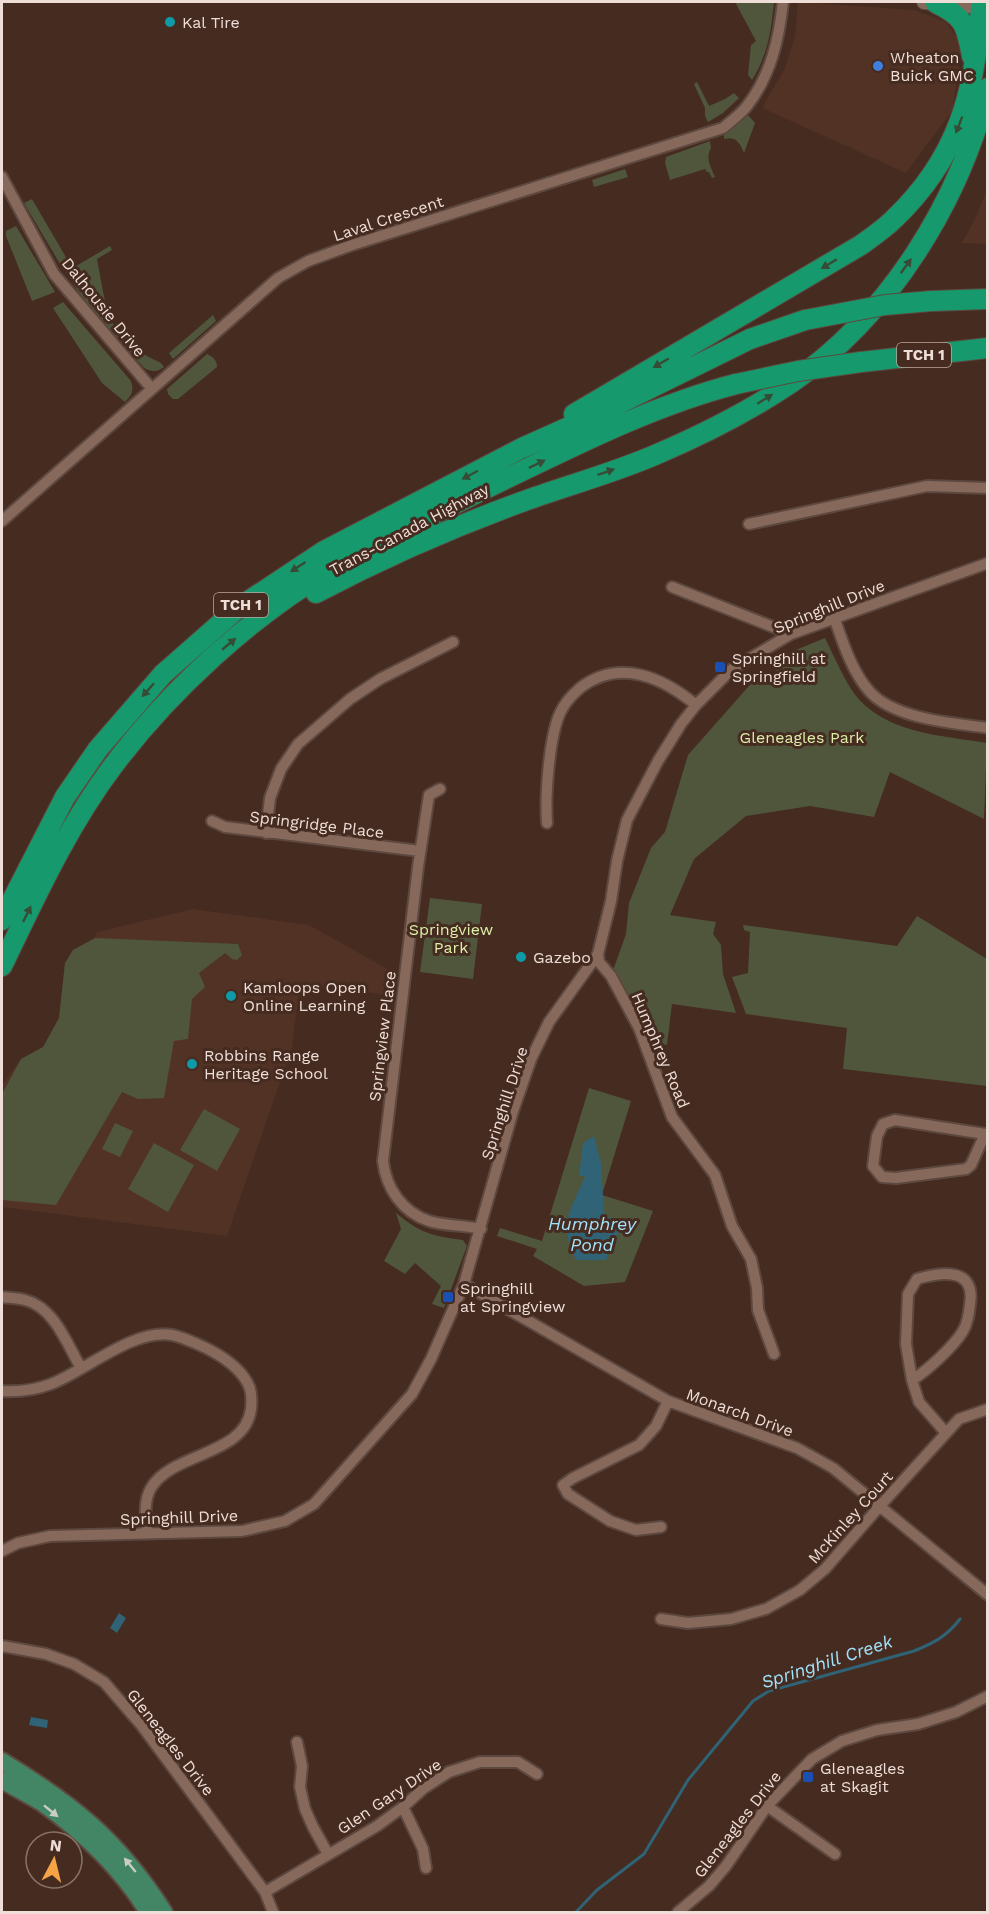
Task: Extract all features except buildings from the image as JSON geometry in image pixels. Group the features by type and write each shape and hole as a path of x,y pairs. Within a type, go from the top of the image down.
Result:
{"highway":[{"path":"930,2 955,12 962,20 969,39 974,68"},
{"path":"522,448 592,403 861,245 892,221 918,194 948,152 964,113 974,68 981,7"},
{"path":"250,627 341,579 433,537 525,501 654,456 714,427 792,382 829,353 860,321 892,286 922,244 945,203 964,161 980,118 987,88"},
{"name":"Trans-Canada Highway","path":"2,921 65,797 98,748 162,674 237,608 324,551 522,448 598,414 750,339 805,320 875,306 931,300 987,299"},
{"name":"Trans-Canada Highway","path":"2,966 53,861 112,767 178,690 289,596 333,568 447,508 592,438 699,393 798,371 987,348"}],"main road":[{"path":"2,1761 54,1794 102,1833 131,1865 164,1912"},
{"path":"2,1780 42,1804 98,1850 120,1874 148,1912"}],"street":[{"name":"Laval Crescent","path":"2,521 278,278 309,261 352,245 723,128 747,107 769,67 779,37 783,2"},
{"path":"930,2 981,7"},
{"name":"Dalhousie Drive","path":"2,177 54,274 152,389"},
{"path":"749,524 927,486 987,488"},
{"name":"Springhill Drive","path":"2,1551 18,1543 50,1536 242,1531 285,1521 314,1504 411,1394 431,1359 464,1284 513,1111 531,1059 549,1022 598,954 627,820 658,761 681,724 696,705 732,669 791,634 987,563"},
{"path":"672,587 791,634"},
{"path":"834,617 856,672 871,693 892,707 918,716 987,728"},
{"path":"266,833 270,798 281,769 297,744 360,692 380,679 453,642"},
{"path":"547,823 546,802 554,732 560,712 572,694 591,679 621,672 648,676 677,689 696,705"},
{"name":"Springview Place","path":"440,789 429,795 420,851 383,1161 390,1190 419,1217 481,1229"},
{"name":"Springridge Place","path":"212,820 225,827 420,851"},
{"name":"Humphrey Road","path":"598,954 600,962 611,976 639,1028 672,1117 715,1175 732,1226 751,1259 757,1288 758,1310 774,1354"},
{"path":"895,1120 986,1134 971,1165 966,1169 896,1178 882,1176 873,1166 877,1136 883,1124 895,1120"},
{"path":"912,1380 924,1372 963,1332 968,1321 972,1294 963,1278 946,1273 917,1279 908,1294 906,1344 912,1380 919,1402 946,1434"},
{"name":"Monarch Drive","path":"464,1284 668,1401 796,1448 833,1468 987,1595"},
{"path":"2,1297 27,1300 39,1306 53,1320 81,1368"},
{"path":"2,1391 17,1392 51,1384 140,1338 171,1335 198,1344 227,1359 239,1371 250,1388 252,1401 250,1417 241,1431 224,1444 163,1476 152,1486 147,1498 147,1533"},
{"path":"661,1527 636,1530 610,1521 568,1494 564,1485 573,1478 639,1445 656,1426 668,1401"},
{"name":"McKinley Court","path":"661,1618 688,1623 731,1619 766,1608 800,1590 825,1569 959,1419 987,1409"},
{"name":"Gleneagles Drive","path":"2,1646 56,1657 74,1664 104,1682 142,1725 265,1892 273,1912"},
{"name":"Gleneagles Drive","path":"678,1912 709,1886 726,1866 767,1806 812,1759 842,1742 877,1730 927,1721 956,1712 987,1696"},
{"path":"297,1742 302,1766 300,1787 305,1809 328,1854"},
{"name":"Glen Gary Drive","path":"265,1892 377,1826 424,1788 449,1772 480,1762 518,1762 537,1774"},
{"path":"767,1806 835,1854"},
{"path":"403,1807 423,1849 426,1868"}],"shaded area":[{"path":"798,2 915,10 946,22 958,39 961,56 952,111 906,173 762,108 785,68 795,36"},
{"path":"987,190 987,244 962,243 974,221"},
{"path":"193,909 309,925 395,973 389,995 300,984 292,1047 227,1236 2,1207 2,1085 21,1059 43,1047 59,1018 65,963 73,950 95,938 97,932"}],"green space":[{"path":"735,2 774,2 768,42 762,61 752,80 748,75 751,45 756,41"},
{"path":"697,82 709,106 734,93 739,98 723,113 708,122 705,108 694,84"},
{"path":"748,115 755,123 744,153 737,141 724,139 724,134"},
{"path":"710,141 709,159 715,177 712,178 705,169 670,180 665,163 666,157"},
{"path":"625,169 628,177 594,187 592,180"},
{"path":"32,199 67,259 60,264 24,203"},
{"path":"16,226 55,292 32,301 6,236 6,231"},
{"path":"110,246 112,250 97,259 108,318 139,352 161,363 164,367 159,370 152,371 144,368 82,297 66,272"},
{"path":"63,302 131,381 132,393 125,402 102,383 53,308"},
{"path":"213,315 216,321 173,359 169,353"},
{"path":"207,354 214,359 217,367 178,399 173,399 167,389"},
{"name":"Gleneagles Park","path":"825,638 853,692 880,717 914,730 987,743 984,819 890,772 874,817 810,806 746,816 694,859 670,915 716,922 713,934 721,945 723,974 736,1013 672,1004 667,1045 643,1042 611,976 626,934 629,903 651,848 665,832 688,755 756,678 775,673 786,654"},
{"name":"Springview Park","path":"430,898 482,904 473,979 420,972"},
{"path":"917,916 987,959 987,1086 843,1069 847,1028 746,1014 732,977 748,973 750,932 744,930 743,925 897,946"},
{"path":"95,938 238,944 242,955 237,960 225,953 199,973 205,987 192,999 188,1039 174,1041 164,1098 138,1099 122,1092 56,1205 2,1200 2,1094 21,1059 43,1047 59,1018 65,963 73,950"},
{"path":"589,1088 631,1101 602,1195 653,1211 625,1282 584,1286 533,1256 537,1249 497,1236 500,1228 542,1241"},
{"path":"204,1109 240,1129 217,1171 180,1150"},
{"path":"115,1123 133,1131 120,1157 102,1149"},
{"path":"154,1143 194,1165 168,1212 128,1189"},
{"path":"396,1213 420,1229 435,1235 463,1240 467,1246 444,1308 432,1304 441,1286 415,1263 405,1274 384,1261 401,1229"}],"water":[{"name":"Humphrey Pond","path":"594,1136 601,1163 604,1212 620,1229 606,1260 576,1260 567,1236 568,1217 585,1176 579,1176 583,1143"},
{"path":"119,1613 126,1618 117,1633 110,1628"},
{"path":"31,1717 48,1720 47,1728 29,1725"}],"waterway":[{"name":"Springhill Creek","path":"576,1912 597,1890 644,1854 688,1780 753,1701 769,1691 914,1651 940,1638 960,1619"}],"place":[{"name":"Kal Tire","path":"170,22"},
{"name":"Wheaton Buick GMC","path":"878,66"},
{"name":"Springhill at Springfield","path":"720,667"},
{"name":"Gazebo","path":"521,957"},
{"name":"Kamloops Open Online Learning","path":"231,996"},
{"name":"Robbins Range Heritage School","path":"192,1064"},
{"name":"Springhill at Springview","path":"448,1297"},
{"name":"Gleneagles at Skagit","path":"808,1777"}]}
